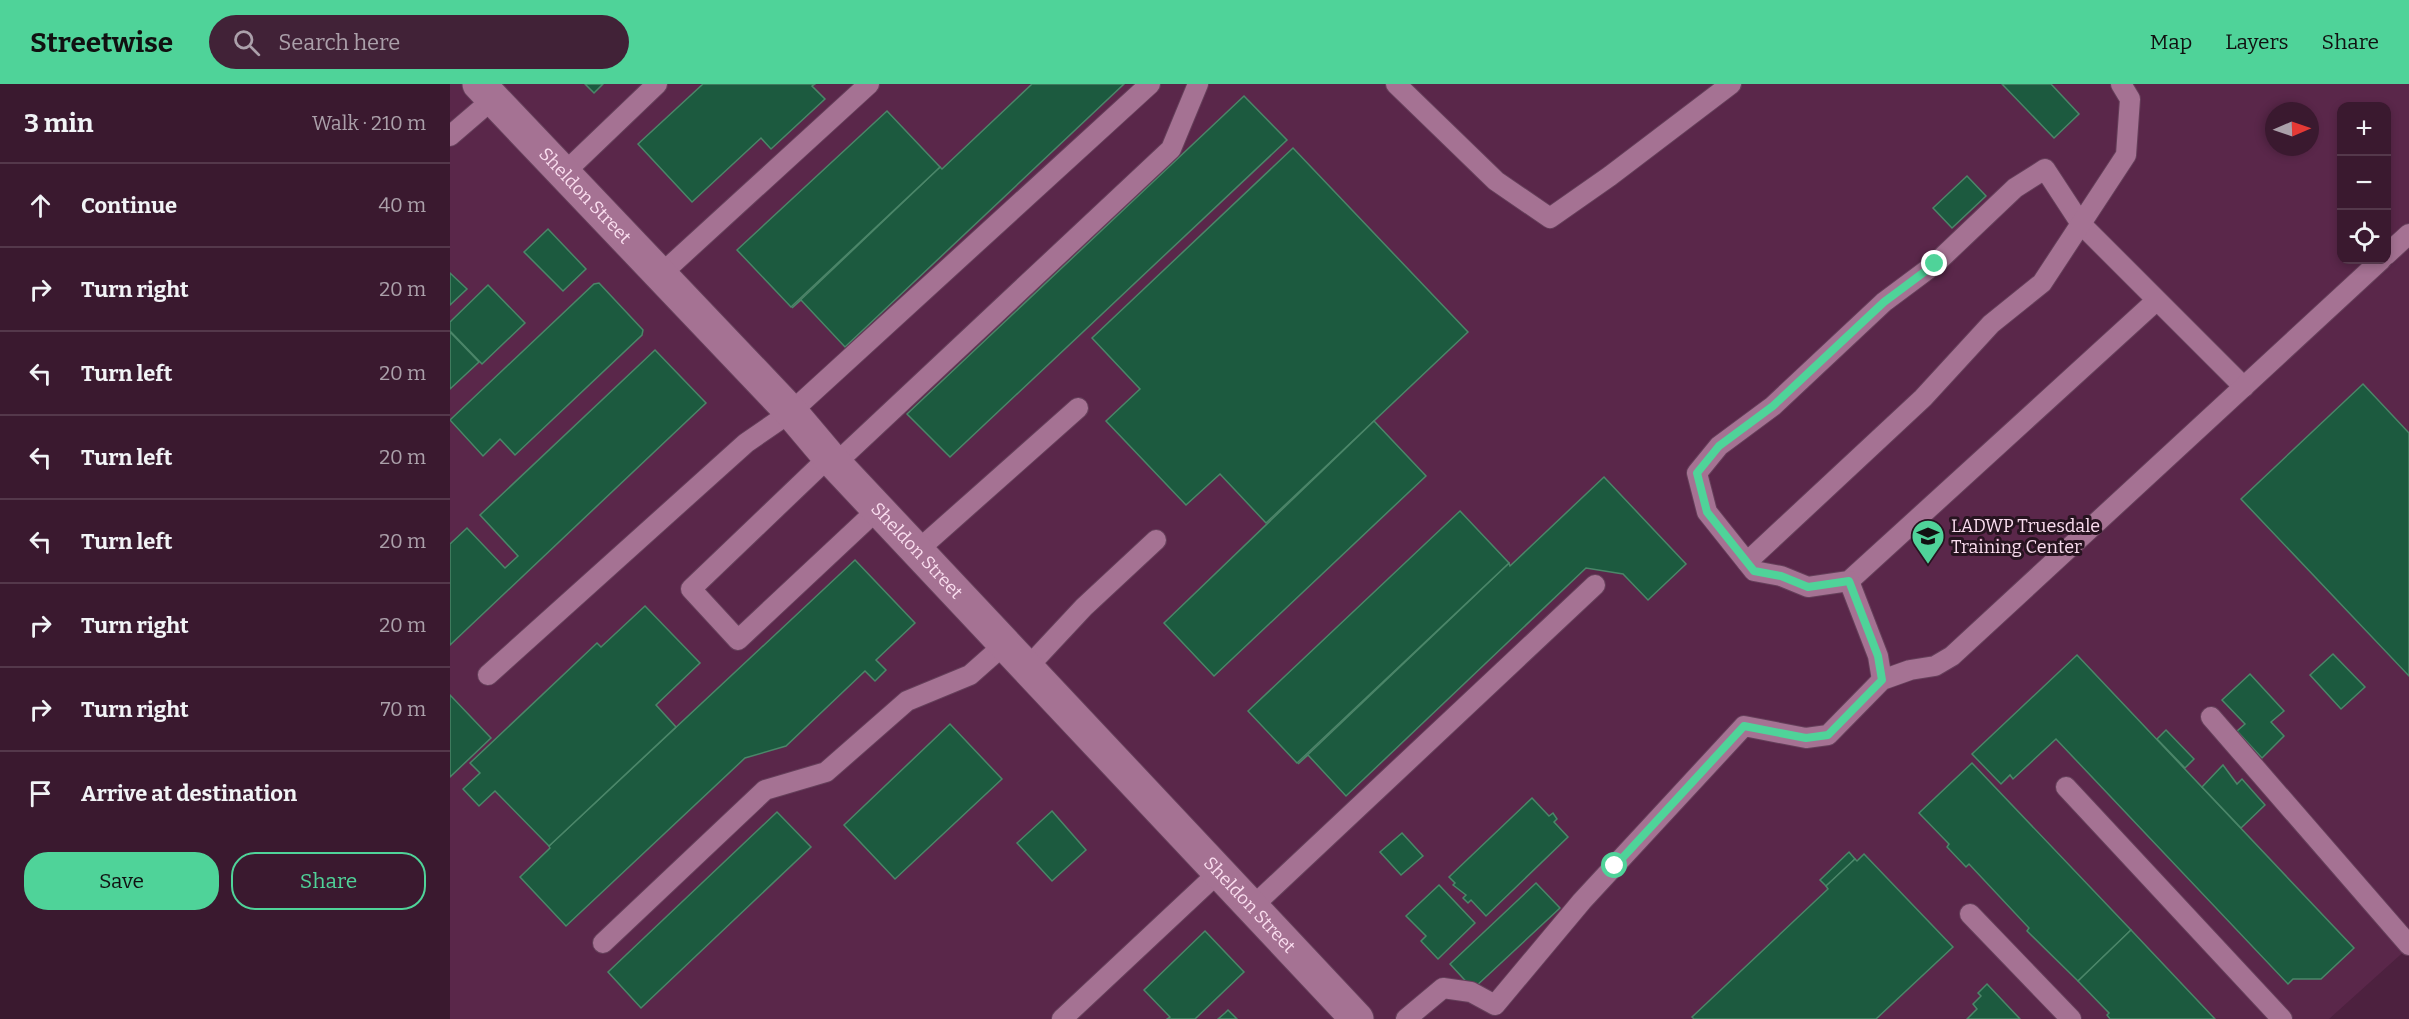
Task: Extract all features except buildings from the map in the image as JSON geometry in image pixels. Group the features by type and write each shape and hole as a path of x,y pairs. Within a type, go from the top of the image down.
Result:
{"main road":[{"name":"Sheldon Street","path":"486,92 791,412 832,460 1357,1019"}],"lane":[{"path":"563,174 657,84"},
{"path":"659,276 869,84"},
{"path":"488,675 746,442 791,412 1150,84"},
{"path":"878,509 738,640 692,589 1171,149 1198,84"},
{"path":"1396,84 1497,181 1550,218 1610,176 1731,84"},
{"path":"1747,562 1923,398 1991,324 2042,283 2126,155 2130,99 2121,84"},
{"path":"450,136 486,92"},
{"path":"2157,300 1849,581 1808,587 1781,576 1754,571 1707,512 1697,473 1719,446 1773,406 1884,302 1935,264 2015,188 2045,169 2065,196 2081,224 2157,300 2244,387"},
{"path":"2391,250 2409,234"},
{"path":"1406,1019 1443,987 1471,992 1495,1005 1582,901 1744,726 1806,738 1828,735 1882,680 1910,670 1935,666 1952,656 2377,264"},
{"path":"917,551 1078,408"},
{"path":"1027,668 1084,608 1156,540"},
{"path":"1849,581 1878,656 1882,680"},
{"path":"1252,907 1595,585"},
{"path":"603,943 765,790 826,772 907,701 970,675 1005,644"},
{"path":"2211,717 2409,945"},
{"path":"2066,787 2282,1019"},
{"path":"1062,1019 1219,872"},
{"path":"1970,914 2071,1019"}],"shaded area":[{"path":"450,84 2409,84 2409,947 2329,1019 450,1019"}],"place":[{"name":"LADWP Truesdale Training Center","path":"1928,565"}],"route":[{"path":"1615,866 1744,726 1806,738 1828,735 1882,680 1878,656 1849,581 1808,587 1781,576 1754,571 1707,512 1697,473 1719,446 1773,406 1884,302 1935,264"}]}
